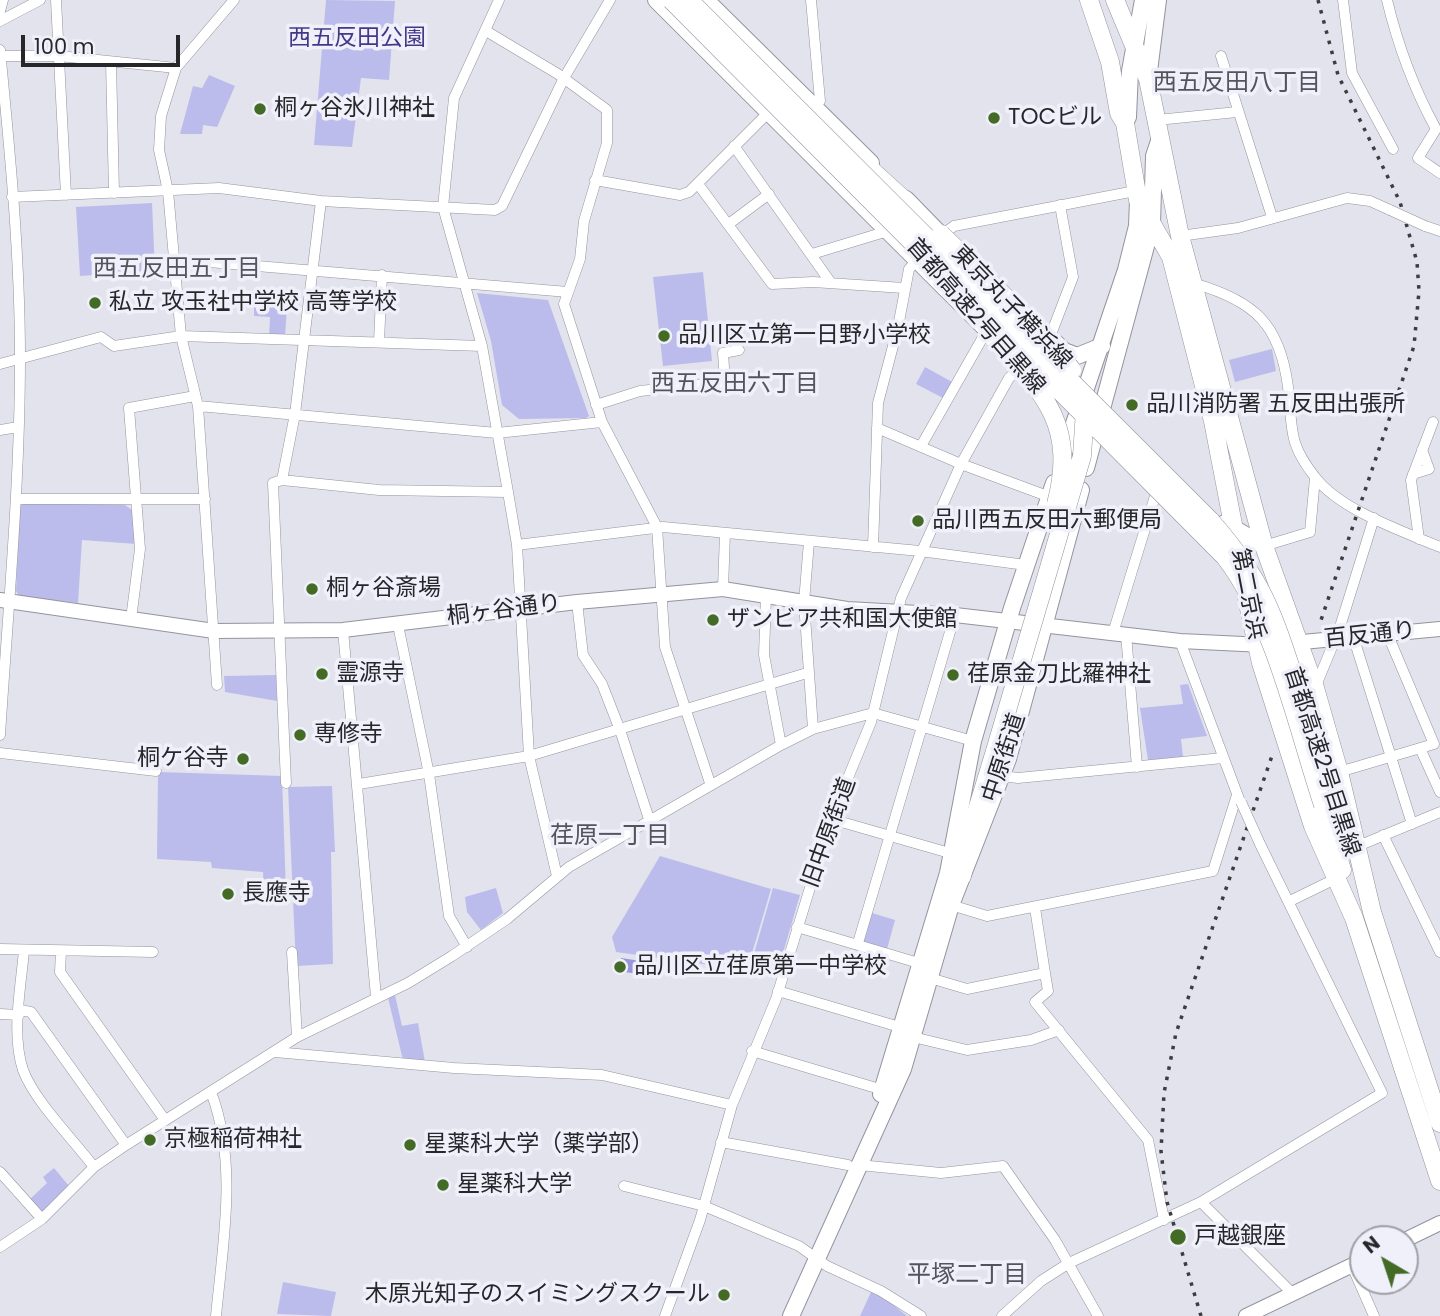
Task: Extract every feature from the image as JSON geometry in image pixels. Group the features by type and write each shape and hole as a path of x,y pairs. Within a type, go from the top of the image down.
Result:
{"highway":[{"name":"首都高速2号目黒線","path":"671,0 950,290 1040,389 1055,414 1062,441 1061,487 953,854"},
{"name":"首都高速2号目黒線","path":"689,0 813,113 1026,317 1060,353 1080,388 1086,425 1082,456 984,747 962,876"},
{"name":"第二京浜","path":"1090,0 1110,62 1119,113 1125,123 1136,196 1172,262 1213,421 1258,646 1312,826 1337,878 1363,915 1440,1123"},
{"name":"第二京浜","path":"1117,0 1149,79 1180,236 1196,285 1264,546 1315,688 1339,772 1357,846 1363,915 1440,1181"},
{"name":"首都高速2号目黒線","path":"813,113 1235,548 1256,578 1275,617 1363,915"},
{"name":"首都高速2号目黒線","path":"892,229 1195,523 1232,567 1262,621 1328,803"}],"main road":[{"name":"東京丸子横浜線","path":"656,0 768,113 892,229 917,260 1023,365 1096,432 1218,555 1248,601"},
{"name":"東京丸子横浜線","path":"706,0 813,113 942,235 1087,389 1195,498 1235,530 1264,546"},
{"path":"1117,0 1126,10 1132,11 1143,0"},
{"path":"1125,123 1143,0"},
{"path":"1149,79 1158,0"},
{"name":"中原街道","path":"926,971 1002,776 1045,625 1152,223 1154,156 1158,129"},
{"name":"中原街道","path":"984,747 1008,621 1102,346 1137,226 1136,196"},
{"path":"942,235 957,245 1064,351 1077,356 1102,346"},
{"path":"1143,262 1155,256 1172,262"},
{"name":"東京丸子横浜線","path":"1023,365 1054,419 1062,458"},
{"name":"中原街道","path":"854,1165 908,1032 926,971 953,854"},
{"name":"中原街道","path":"791,1316 813,1256 854,1165 903,1069 908,1032"},
{"name":"中原街道","path":"780,1316 813,1256"}],"street":[{"path":"0,11 3,0"},
{"path":"0,21 40,0"},
{"path":"56,0 66,195"},
{"path":"217,684 197,401 181,336 168,191 159,149 161,116 176,68 234,0"},
{"path":"499,0 454,98 443,207 482,346 517,545 529,756 556,876"},
{"path":"12,197 219,188 321,201 495,210 502,206 564,79 610,0"},
{"path":"595,180 680,195 698,184 768,113 813,113 820,101 811,0"},
{"path":"1343,0 1352,73 1393,149"},
{"path":"1387,0 1411,79 1436,129 1418,158 1440,173"},
{"path":"486,31 564,79 607,110 607,143 584,221 580,259 564,304 601,422 657,527 665,647 710,783"},
{"path":"0,50 12,197 20,357 16,499 5,601 0,735"},
{"path":"1221,55 1272,217"},
{"path":"1,56 59,56 176,68"},
{"path":"111,62 114,193"},
{"path":"1158,129 1237,112"},
{"path":"734,146 831,283"},
{"path":"698,184 730,223 772,284 831,283 904,288"},
{"path":"730,223 769,194"},
{"path":"942,235 954,226 1060,205 1136,196"},
{"path":"1180,236 1238,228 1348,198 1370,201 1440,231"},
{"path":"282,480 306,341 321,201"},
{"path":"1050,337 1073,277 1060,205"},
{"path":"812,254 892,229"},
{"path":"173,259 568,292"},
{"path":"873,547 878,403 898,327 909,269 917,260"},
{"path":"379,342 382,275"},
{"path":"1196,285 1227,293 1263,318 1276,345 1288,386 1293,444 1315,478 1331,494 1374,518 1440,547"},
{"path":"921,446 987,330"},
{"path":"0,364 102,337 114,346 181,336 482,346"},
{"path":"596,405 640,391 725,382 723,353 739,350"},
{"name":"旧中原街道","path":"665,1316 704,1206 732,1105 778,991 831,819 873,713 899,612 920,551 961,464 1009,378 1023,365"},
{"path":"131,619 140,549 129,408 197,401 295,414 497,433 601,422"},
{"path":"1419,538 1411,481 1433,422"},
{"path":"0,430 18,427"},
{"path":"877,428 961,464 1050,497"},
{"path":"1264,546 1310,532 1315,478"},
{"path":"286,783 273,483 282,480 379,490 508,492"},
{"path":"1137,767 1119,633 1156,494"},
{"path":"16,499 205,499"},
{"path":"1315,688 1336,639 1374,518"},
{"path":"517,545 657,527 920,551 1026,565"},
{"path":"723,589 725,533"},
{"path":"809,542 804,602 813,729"},
{"name":"桐ヶ谷通り","path":"5,601 214,631 343,630 576,602 723,589 847,609 955,615 1180,641"},
{"path":"766,595 764,640 768,686 781,744"},
{"path":"576,602 583,655 602,684 649,819"},
{"path":"859,943 955,615"},
{"path":"398,625 429,774 449,916 467,947"},
{"name":"百反通り","path":"1180,641 1258,646 1440,629"},
{"path":"343,630 359,784 376,998"},
{"path":"1339,772 1434,744 1387,633"},
{"path":"1353,636 1412,824"},
{"path":"1002,1316 1041,1281 1069,1263 1201,1202 1382,1093 1239,799 1180,641"},
{"path":"359,784 529,756 807,673"},
{"path":"0,1247 42,1219 94,1167 165,1120 296,1037 408,983 467,947 507,919 556,876 710,783 781,744 813,729 873,713 923,726 984,747"},
{"path":"1420,748 1440,792"},
{"path":"0,753 156,771"},
{"path":"1002,776 1018,778 1223,758"},
{"path":"951,905 988,916 1213,871 1239,799"},
{"path":"1357,846 1440,812"},
{"path":"831,819 953,854"},
{"path":"1383,835 1440,952"},
{"path":"1290,901 1337,878"},
{"path":"1035,908 1048,990 1035,1002 1148,1140 1164,1220"},
{"path":"797,927 859,943 967,989 1045,973"},
{"path":"0,949 153,952"},
{"path":"24,950 19,1050 23,1070 33,1089 94,1167"},
{"path":"61,951 60,972 165,1120"},
{"path":"292,952 296,1037"},
{"path":"778,991 967,1050 1031,1040 1059,1030"},
{"path":"0,1014 31,1012 125,1146"},
{"path":"752,1051 883,1090"},
{"path":"274,1052 468,1069 603,1075 732,1105"},
{"path":"211,1092 222,1128 226,1184 225,1245 216,1316"},
{"path":"721,1142 854,1165 941,1173 1003,1166 1069,1263 1098,1316"},
{"path":"0,1172 42,1219"},
{"path":"624,1186 704,1206 813,1256 881,1291 921,1316"},
{"path":"1201,1202 1293,1294"},
{"path":"1419,1233 1440,1223"},
{"path":"1246,1316 1349,1267"},
{"path":"1368,1295 1374,1316"}],"green space":[{"name":"西五反田公園","path":"326,0 395,1 389,80 361,78 352,147 314,145"},
{"path":"209,75 235,86 217,127 203,125 202,134 180,134 193,86 202,88"},
{"path":"152,203 155,271 80,276 76,207"},
{"path":"703,272 712,361 663,366 653,277"},
{"path":"477,293 548,300 589,416 519,419 502,405 491,341"},
{"path":"254,304 287,304 285,338 269,338 270,317 254,316"},
{"path":"1272,349 1276,371 1235,382 1229,360"},
{"path":"925,367 954,383 945,399 916,384"},
{"path":"24,503 125,505 132,510 136,544 82,540 78,603 19,596 16,591 20,506"},
{"path":"276,675 277,701 225,692 224,676"},
{"path":"1188,684 1207,736 1181,739 1183,757 1148,760 1140,708 1183,704 1180,685"},
{"path":"158,772 282,776 286,894 264,894 263,872 212,868 211,862 157,859"},
{"path":"332,786 335,852 331,852 333,964 296,966 288,787"},
{"path":"660,856 771,889 747,970 616,952 612,937"},
{"path":"496,888 503,913 481,930 467,912 465,897"},
{"path":"773,888 800,895 776,977 749,971"},
{"path":"872,913 895,920 887,949 863,942"},
{"path":"395,995 402,1026 418,1023 425,1062 403,1060 388,998"},
{"path":"54,1168 69,1186 41,1213 29,1200 47,1183 43,1177"},
{"path":"283,1282 336,1292 331,1316 277,1314"},
{"path":"871,1292 886,1299 907,1316 860,1316"}],"shaded area":[{"path":"621,958 661,964 659,977 618,971"}],"railway":[{"path":"1318,0 1338,75 1400,202 1417,262 1419,291 1414,346 1319,626"},
{"path":"1201,1316 1167,1202 1161,1151 1164,1093 1176,1033 1273,753"}],"place":[{"name":"桐ヶ谷氷川神社","path":"260,109"},
{"name":"TOCビル","path":"994,118"},
{"name":"私立 攻玉社中学校 高等学校","path":"95,303"},
{"name":"品川区立第一日野小学校","path":"664,336"},
{"name":"品川消防署 五反田出張所","path":"1132,405"},
{"name":"品川西五反田六郵便局","path":"918,521"},
{"name":"桐ヶ谷斎場","path":"312,589"},
{"name":"ザンビア共和国大使館","path":"713,620"},
{"name":"霊源寺","path":"322,674"},
{"name":"荏原金刀比羅神社","path":"953,675"},
{"name":"専修寺","path":"300,735"},
{"name":"桐ケ谷寺","path":"243,759"},
{"name":"長應寺","path":"228,894"},
{"name":"品川区立荏原第一中学校","path":"620,967"},
{"name":"京極稲荷神社","path":"150,1140"},
{"name":"星薬科大学（薬学部）","path":"410,1145"},
{"name":"星薬科大学","path":"443,1185"},
{"name":"戸越銀座","path":"1178,1237"},
{"name":"木原光知子のスイミングスクール","path":"724,1295"}],"district":[{"name":"西五反田八丁目","path":"1237,84"},
{"name":"西五反田五丁目","path":"177,270"},
{"name":"西五反田六丁目","path":"735,385"},
{"name":"荏原一丁目","path":"610,837"},
{"name":"平塚二丁目","path":"967,1276"}]}
